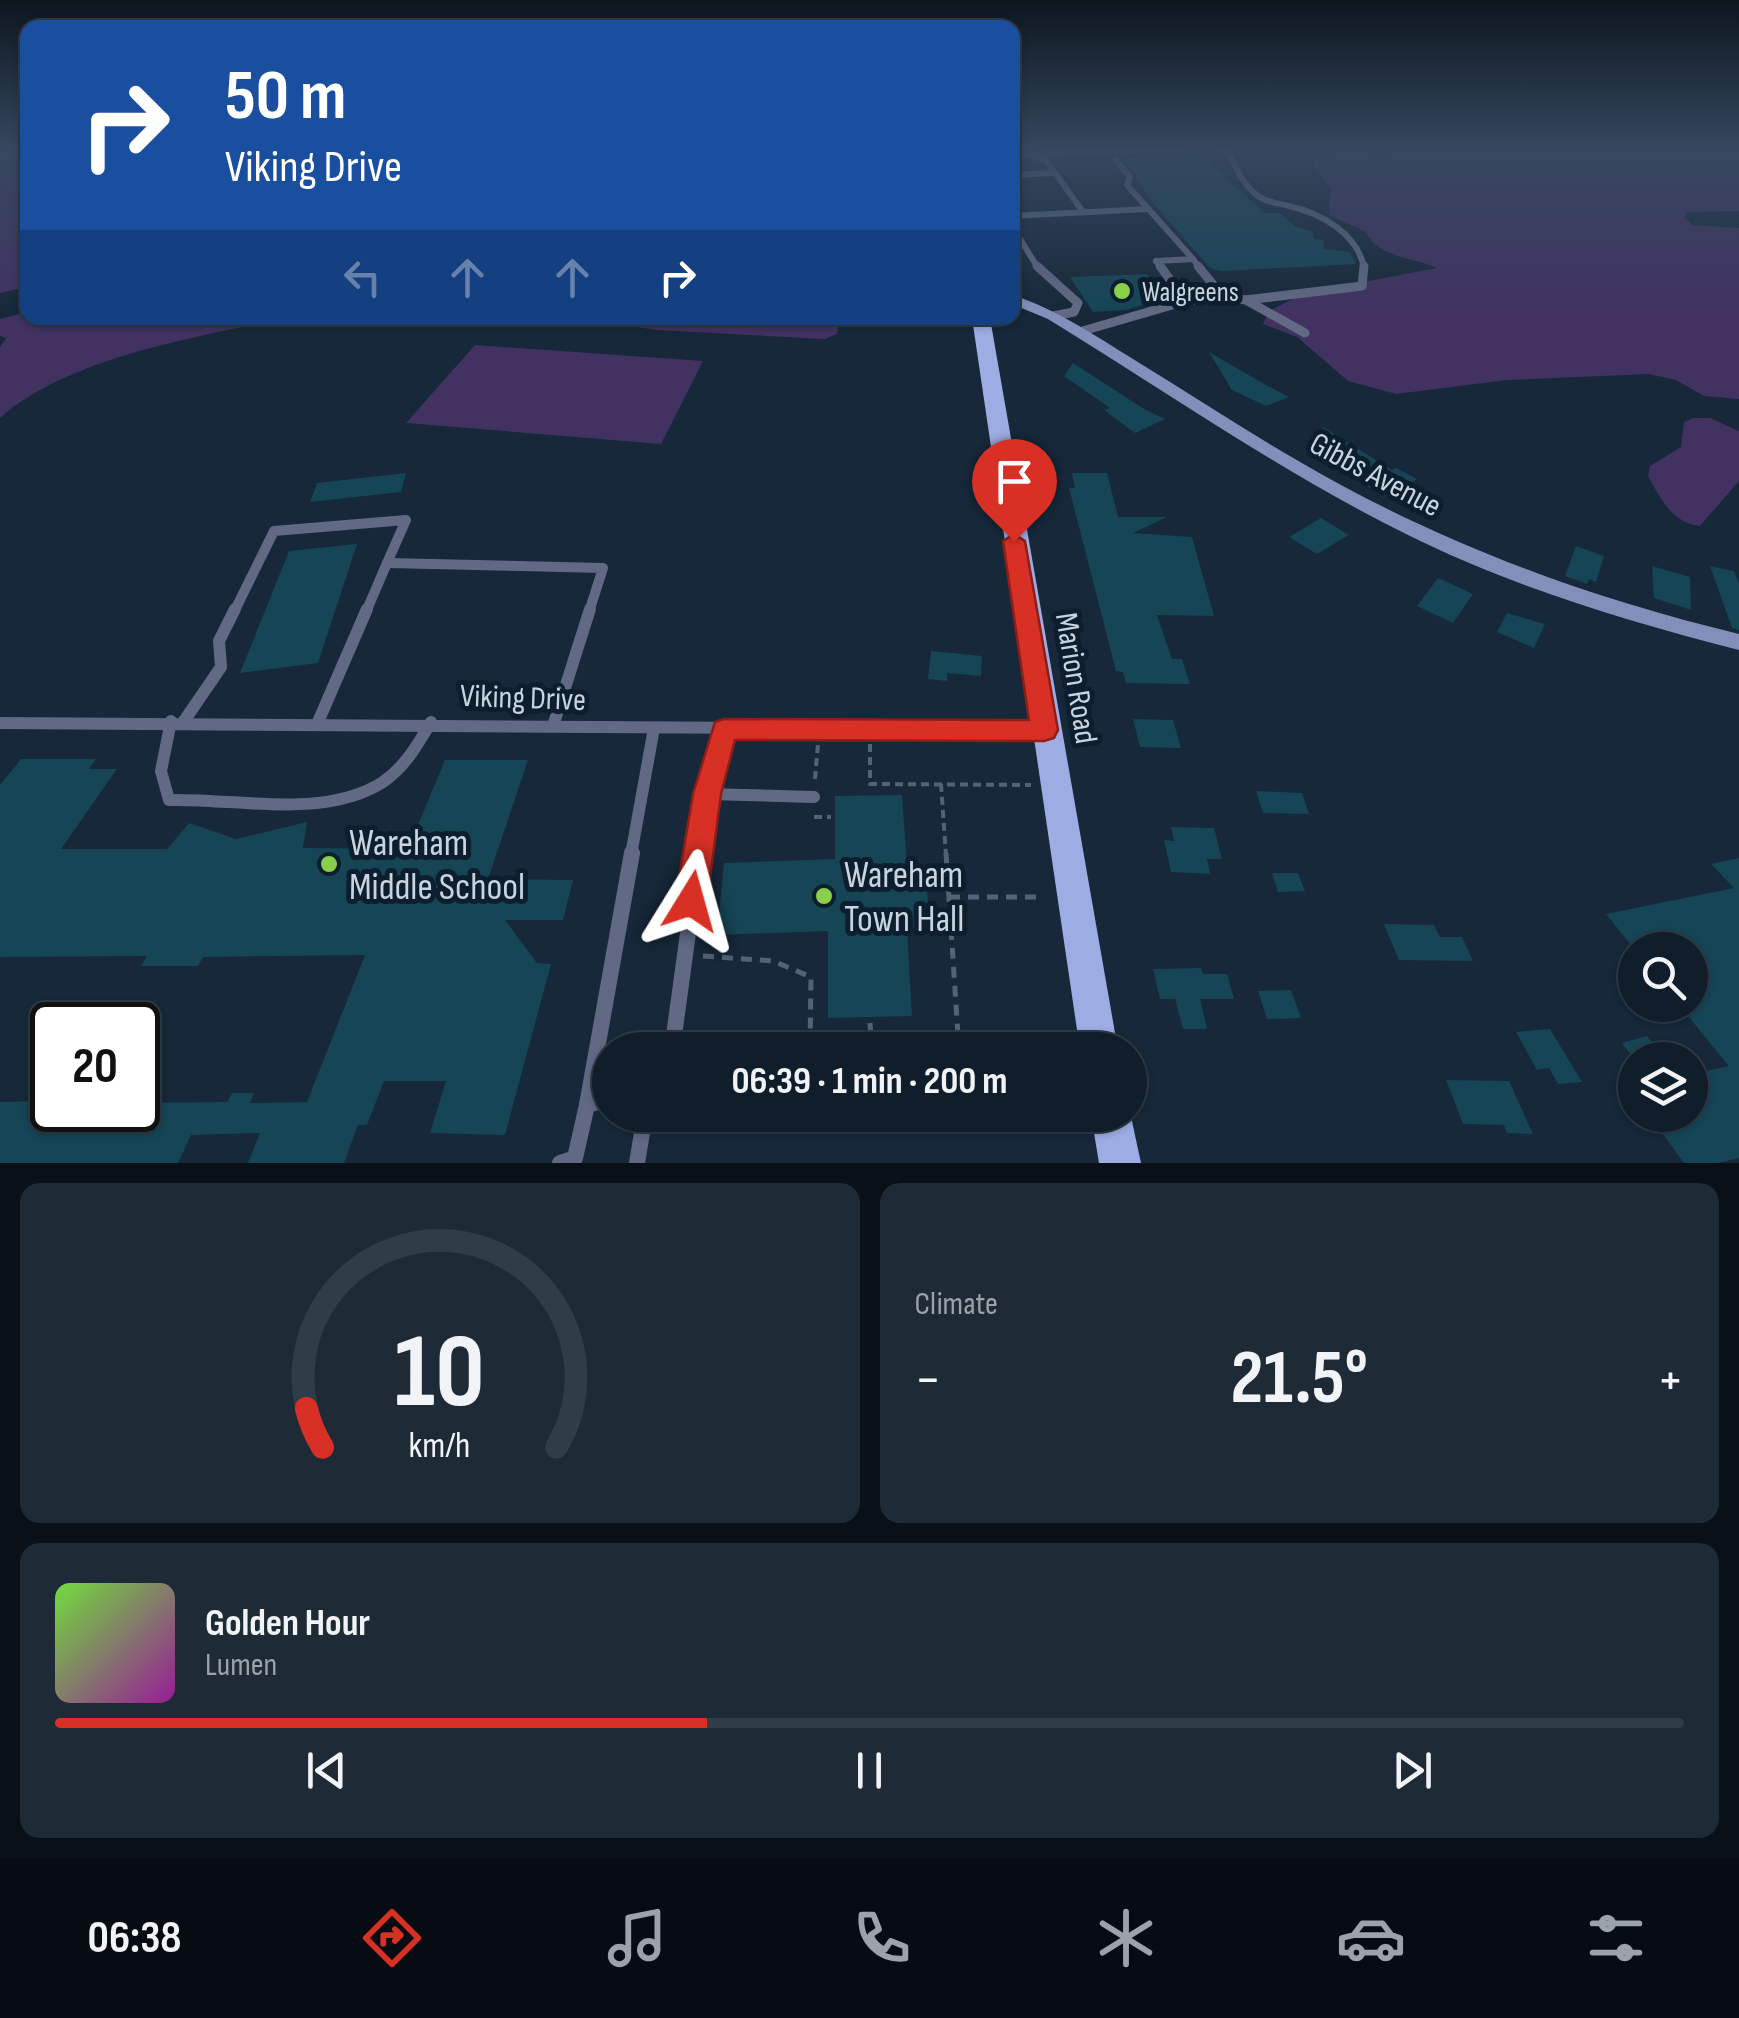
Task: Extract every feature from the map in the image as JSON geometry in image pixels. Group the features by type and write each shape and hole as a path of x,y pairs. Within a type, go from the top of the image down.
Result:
{"main road":[{"name":"Gibbs Avenue","path":"1020,302 1053,316 1338,490 1424,535 1570,594 1739,642"},
{"name":"Marion Road","path":"982,325 1044,730 1096,1032"},
{"path":"1114,1132 1120,1163"}],"lane":[{"path":"1076,202 1083,212"},
{"path":"1142,202 1223,297"},
{"path":"1246,300 1265,294 1362,286 1367,272 1356,243 1332,223 1274,202"},
{"path":"1020,216 1148,210"},
{"path":"1020,238 1050,283 1078,302 1074,312 1053,316"},
{"path":"1186,301 1156,262 1192,260"},
{"path":"1079,332 1186,301 1223,297 1246,300 1305,333"},
{"path":"318,722 406,520 274,531 219,640 221,667 178,721 160,764 160,784 170,800 203,797 319,804 356,796 380,786 421,744 430,722"},
{"path":"387,563 603,568 554,726"},
{"name":"Viking Drive","path":"0,723 430,722 724,729 1044,730"},
{"path":"570,1162 587,1105 654,728"},
{"path":"674,1032 707,794 724,729"},
{"path":"707,794 814,797"},
{"path":"587,1105 592,1103"},
{"path":"637,1163 642,1132"}],"path":[{"path":"870,744 870,784 1033,785"},
{"path":"941,784 958,1032"},
{"path":"949,896 1038,896"},
{"path":"683,956 760,956 798,968 811,977 810,1032"},
{"path":"870,1023 871,1032"}],"shaded area":[{"path":"0,202 20,202 20,289 0,293"},
{"path":"1330,202 1739,202 1739,211 1687,212 1684,217 1693,225 1739,228 1739,399 1704,396 1676,380 1649,374 1507,380 1396,394 1348,381 1297,337 1263,324 1269,311 1305,293 1437,268 1387,252 1366,232 1329,215"},
{"path":"20,314 20,325 252,325 173,342 97,365 28,397 0,418 0,347 6,338 0,336 0,319"},
{"path":"623,325 839,325 837,334 825,339"},
{"path":"475,345 703,361 661,444 406,423"},
{"path":"1710,418 1739,431 1739,481 1700,526 1674,515 1648,476 1650,466 1681,447 1684,422"}],"building":[{"path":"1253,202 1264,213 1280,213 1296,227 1312,231 1314,239 1323,240 1324,249 1350,252 1356,264 1220,271 1210,268 1154,204"},
{"path":"1147,274 1166,298 1126,310 1093,312 1070,277"},
{"path":"1209,352 1289,397 1266,406 1232,390"},
{"path":"1073,363 1165,419 1135,433 1104,410 1110,408 1064,376"},
{"path":"1323,427 1392,470 1396,468 1417,479 1387,497 1366,486 1375,480 1314,442"},
{"path":"406,473 401,492 310,502 317,483"},
{"path":"1072,473 1107,473 1118,517 1167,517 1133,533 1192,537 1214,616 1157,615 1172,659 1182,659 1190,684 1126,683 1123,672 1116,671 1069,488 1075,488"},
{"path":"1321,518 1349,535 1317,554 1289,537"},
{"path":"357,544 318,663 240,673 289,551"},
{"path":"1576,546 1604,556 1596,582 1589,579 1587,584 1565,576"},
{"path":"1652,566 1690,577 1691,610 1654,598"},
{"path":"1710,566 1734,571 1739,583 1739,630 1732,628"},
{"path":"1438,578 1473,594 1453,623 1417,606"},
{"path":"1507,613 1545,624 1534,648 1497,632"},
{"path":"931,651 982,656 981,676 947,673 947,681 928,679"},
{"path":"1133,719 1173,720 1181,748 1140,747"},
{"path":"21,759 96,759 89,769 117,769 61,849 167,849 189,823 236,839 307,822 303,848 408,849 445,760 528,760 488,879 573,880 563,920 505,920 537,963 551,964 505,1135 430,1133 446,1081 384,1081 367,1125 358,1125 344,1163 248,1163 260,1133 191,1135 178,1163 0,1163 0,1102 30,1101 30,1132 160,1132 160,1103 227,1102 232,1093 254,1093 250,1103 307,1102 365,955 203,957 198,966 141,966 147,956 0,957 0,785"},
{"path":"1256,791 1302,793 1309,814 1263,813"},
{"name":"Wareham Town Hall","path":"902,795 907,865 925,865 930,927 907,928 912,1016 828,1018 828,931 717,935 724,863 835,859 835,796"},
{"path":"1171,827 1214,828 1222,859 1207,859 1210,874 1171,872 1164,840 1174,841"},
{"path":"1739,858 1739,1158 1718,1163 1684,1163 1661,1132 1708,1132 1708,1071 1729,1066 1693,1022 1708,1022 1708,932 1620,932 1606,914 1734,888 1711,864"},
{"path":"1272,873 1298,873 1305,891 1278,892"},
{"path":"1384,924 1434,925 1440,937 1462,937 1473,961 1399,960"},
{"path":"1201,968 1203,974 1227,974 1234,999 1200,999 1207,1029 1183,1029 1175,999 1160,999 1153,969"},
{"path":"1291,990 1301,1018 1267,1019 1258,991"},
{"path":"1550,1029 1582,1082 1558,1084 1549,1068 1537,1070 1516,1032"},
{"path":"1647,1036 1652,1042 1626,1042"},
{"path":"1446,1080 1509,1081 1533,1134 1507,1133 1504,1125 1463,1124"}],"place":[{"name":"Walgreens","path":"1122,291"},
{"name":"Wareham Middle School","path":"329,864"},
{"name":"Wareham Town Hall","path":"824,896"}],"route":[{"path":"691,901 707,794 724,729 1044,730 1014,541"}]}
